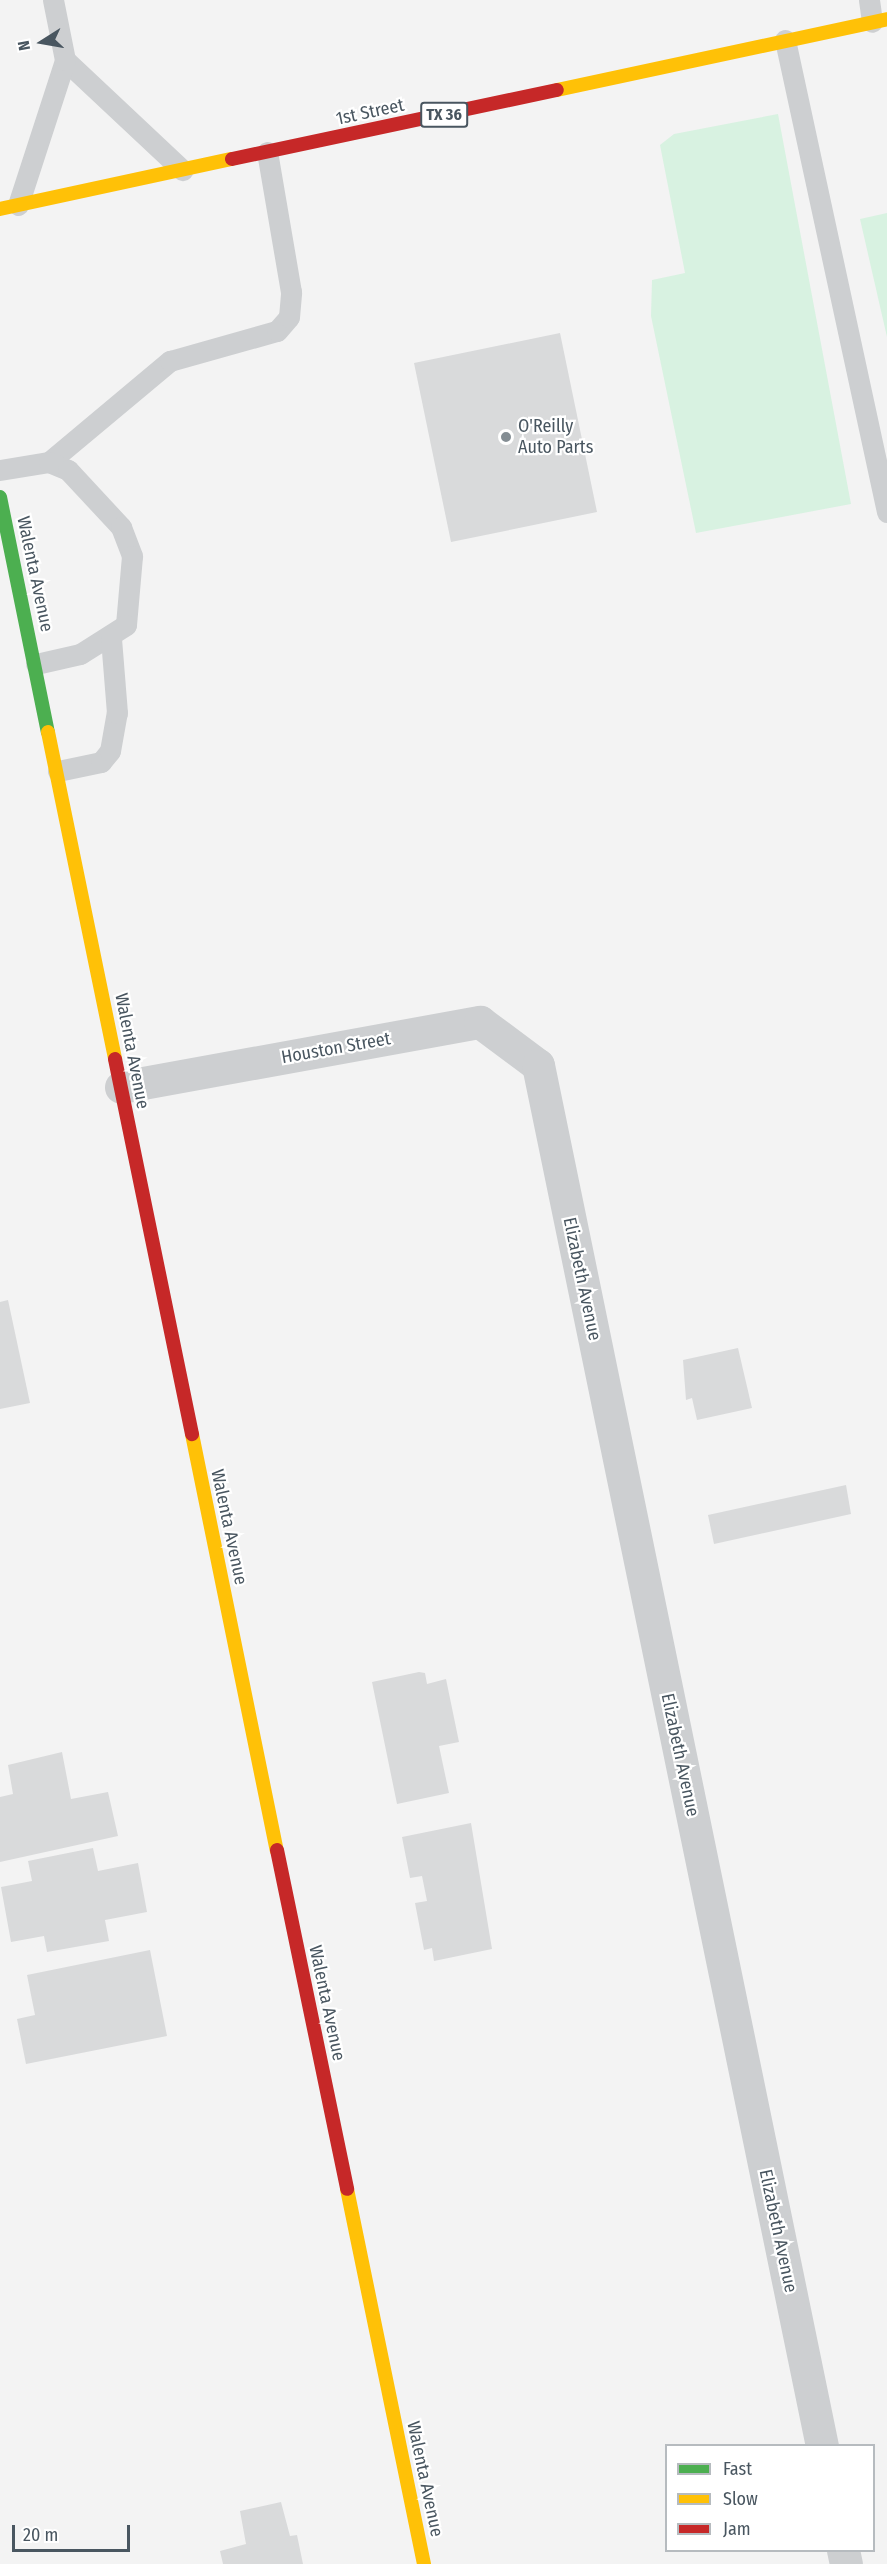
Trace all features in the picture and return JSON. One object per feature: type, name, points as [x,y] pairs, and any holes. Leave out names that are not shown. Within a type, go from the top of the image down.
[{"type":"street","name":"1st Street","points":[[9,207],[879,20]]},
{"type":"street","name":"Walenta Avenue","points":[[0,498],[58,771],[424,2564]]},
{"type":"street","name":"Houston Street","points":[[121,1087],[480,1022],[538,1065]]},
{"type":"street","name":"Elizabeth Avenue","points":[[538,1065],[822,2444]]},
{"type":"lane","points":[[9,207],[65,60],[53,0]]},
{"type":"lane","points":[[869,0],[879,20]]},
{"type":"lane","points":[[785,40],[887,512]]},
{"type":"lane","points":[[65,60],[182,170]]},
{"type":"lane","points":[[0,470],[49,462],[170,361],[277,331],[289,317],[291,292],[267,152]]},
{"type":"lane","points":[[36,664],[80,654],[111,638],[126,625],[132,556],[121,527],[96,497],[68,470],[49,462]]},
{"type":"lane","points":[[58,771],[100,762],[110,751],[117,713],[111,638]]},
{"type":"green space","points":[[778,114],[851,504],[696,533],[651,316],[652,280],[685,273],[660,145],[674,134]]},
{"type":"green space","points":[[887,213],[887,337],[860,219]]},
{"type":"building","name":"O'Reilly Auto Parts","points":[[560,333],[597,512],[451,542],[414,363]]},
{"type":"building","points":[[8,1300],[30,1403],[0,1409],[0,1302]]},
{"type":"building","points":[[738,1348],[752,1408],[697,1420],[692,1398],[686,1400],[683,1360]]},
{"type":"building","points":[[846,1485],[851,1514],[714,1544],[708,1515]]},
{"type":"building","points":[[419,1672],[425,1673],[427,1684],[446,1679],[459,1742],[439,1746],[449,1793],[397,1804],[372,1682]]},
{"type":"building","points":[[62,1752],[71,1799],[108,1792],[118,1836],[0,1862],[0,1797],[13,1794],[8,1765]]},
{"type":"building","points":[[471,1823],[492,1949],[434,1961],[432,1948],[424,1950],[415,1903],[427,1901],[422,1876],[410,1878],[402,1837]]},
{"type":"building","points":[[93,1848],[98,1871],[138,1863],[147,1912],[105,1920],[109,1941],[47,1952],[44,1936],[11,1942],[1,1887],[32,1881],[28,1861]]},
{"type":"building","points":[[150,1950],[167,2036],[26,2064],[17,2019],[35,2015],[27,1975]]},
{"type":"building","points":[[281,2502],[290,2536],[297,2535],[303,2564],[223,2564],[220,2551],[246,2544],[240,2511]]},
{"type":"traffic: fast","points":[[0,497],[48,732]]},
{"type":"traffic: slow","points":[[557,90],[887,19]]},
{"type":"traffic: slow","points":[[0,209],[232,159]]},
{"type":"traffic: slow","points":[[48,732],[115,1059]]},
{"type":"traffic: slow","points":[[192,1434],[277,1850]]},
{"type":"traffic: slow","points":[[347,2189],[424,2564]]},
{"type":"traffic: jam","points":[[232,159],[557,90]]},
{"type":"traffic: jam","points":[[115,1059],[192,1434]]},
{"type":"traffic: jam","points":[[277,1850],[347,2189]]},
{"type":"place","name":"O'Reilly Auto Parts","points":[[506,437]]}]
